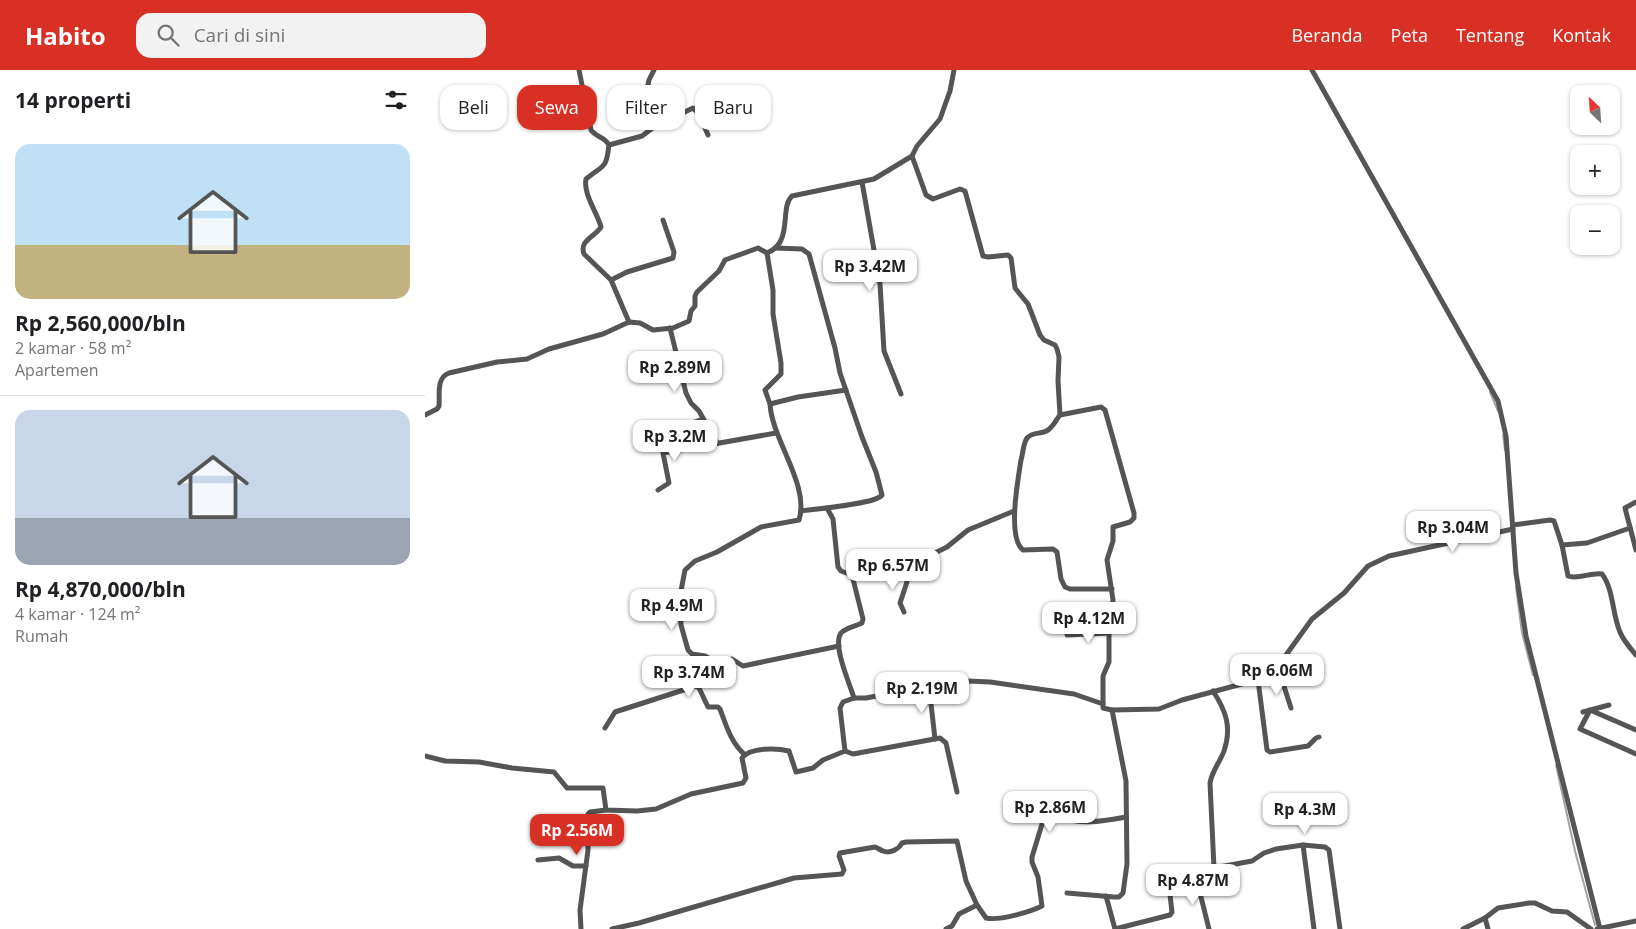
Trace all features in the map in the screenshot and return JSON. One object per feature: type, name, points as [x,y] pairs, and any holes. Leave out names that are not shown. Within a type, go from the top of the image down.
[{"type":"street","points":[[579,70],[591,130],[609,145]]},
{"type":"street","points":[[648,85],[654,70]]},
{"type":"street","points":[[767,253],[775,248],[784,232],[787,202],[792,196],[862,182],[882,175],[912,156],[917,146],[940,119],[955,70]]},
{"type":"street","points":[[1313,70],[1498,401],[1506,436],[1519,594],[1526,636],[1598,929],[1636,921]]},
{"type":"street","points":[[685,112],[693,108],[699,114],[708,136]]},
{"type":"street","points":[[609,145],[642,136],[650,130]]},
{"type":"street","points":[[609,145],[605,163],[598,172],[587,179],[585,184],[601,227],[584,243],[582,249],[584,254],[611,280],[629,322]]},
{"type":"street","points":[[912,156],[926,195],[929,198],[933,199],[960,189],[965,191],[983,256],[988,258],[1009,255],[1015,288],[1028,304],[1040,335],[1044,340],[1055,345],[1057,349],[1059,357],[1060,416],[1050,429],[1045,432],[1036,433],[1026,439],[1015,492],[1014,511],[1018,545],[1023,550],[1053,549],[1057,552],[1061,579],[1065,587],[1111,589]]},
{"type":"street","points":[[862,182],[880,284],[884,351],[901,394]]},
{"type":"street","points":[[611,280],[627,272],[673,258],[674,252],[663,220]]},
{"type":"street","points":[[425,415],[439,406],[440,380],[444,375],[505,361],[527,359],[549,349],[594,337],[629,322],[640,323],[653,330],[670,328],[689,321],[691,311],[695,306],[697,292],[719,271],[725,260],[758,248],[767,253]]},
{"type":"street","points":[[775,248],[802,249],[809,254],[840,372],[876,472],[882,495],[878,499],[801,511]]},
{"type":"street","points":[[767,253],[773,290],[773,314],[781,362],[781,374],[765,390],[776,433],[785,448],[797,485],[801,511],[799,520],[761,527],[695,562],[685,570],[680,596],[681,625],[689,652],[692,654],[705,656],[715,662],[732,659],[743,666],[839,646]]},
{"type":"street","points":[[670,328],[686,393],[717,443]]},
{"type":"street","points":[[770,404],[798,397],[846,390]]},
{"type":"street","points":[[1060,416],[1104,408],[1133,504],[1134,518],[1130,522],[1113,526],[1113,541],[1107,560],[1113,600],[1109,633],[1109,662],[1103,676],[1103,708],[1112,710],[1159,709],[1182,700],[1269,677],[1312,619],[1344,593],[1368,566],[1389,556],[1550,520],[1554,521],[1562,546],[1568,576],[1599,573],[1605,578],[1620,632],[1636,655]]},
{"type":"street","points":[[664,425],[681,427],[703,419]]},
{"type":"street","points":[[659,490],[669,483],[663,453],[776,433]]},
{"type":"street","points":[[1636,502],[1625,508],[1636,550]]},
{"type":"street","points":[[827,508],[833,519],[838,567],[841,571],[852,576],[883,569],[937,552],[947,547],[968,530],[1014,511]]},
{"type":"street","points":[[1562,546],[1587,543],[1630,528]]},
{"type":"street","points":[[902,562],[907,582],[900,603],[904,612]]},
{"type":"street","points":[[852,576],[863,619],[862,623],[843,632],[838,641],[839,654],[854,698]]},
{"type":"street","points":[[1067,635],[1109,633]]},
{"type":"street","points":[[1273,673],[1281,677],[1291,708]]},
{"type":"street","points":[[1258,680],[1267,750],[1270,752],[1308,746],[1319,737]]},
{"type":"street","points":[[845,751],[840,708],[843,702],[854,698],[866,698],[968,681],[991,682],[1074,694],[1103,704]]},
{"type":"street","points":[[605,728],[615,712],[696,686],[699,688],[708,707],[718,707],[720,709],[731,737],[745,755]]},
{"type":"street","points":[[929,686],[935,739]]},
{"type":"street","points":[[1213,692],[1224,709],[1228,725],[1224,751],[1210,783],[1214,868]]},
{"type":"street","points":[[1583,712],[1609,704]]},
{"type":"street","points":[[1067,894],[1119,896],[1123,893],[1127,864],[1125,781],[1112,710]]},
{"type":"street","points":[[1590,710],[1636,730]]},
{"type":"street","points":[[1590,710],[1580,729],[1636,754]]},
{"type":"street","points":[[581,929],[580,910],[588,850],[588,814],[590,812],[606,810],[637,811],[656,809],[691,794],[738,785],[746,780],[742,760],[745,755],[759,750],[787,750],[790,752],[797,772],[813,768],[823,760],[845,751],[853,754],[940,738],[946,743],[957,792]]},
{"type":"street","points":[[425,756],[435,759],[479,762],[512,768],[554,772],[567,788],[603,788],[606,810]]},
{"type":"street","points":[[612,929],[639,923],[794,878],[841,874],[845,870],[839,856],[841,853],[875,847],[883,851],[897,850],[902,843],[906,842],[957,840],[965,881],[986,918],[993,919],[1026,912],[1042,906],[1038,877],[1032,856],[1046,811],[1050,809],[1057,816],[1088,822],[1126,817]]},
{"type":"street","points":[[1303,845],[1314,929]]},
{"type":"street","points":[[1106,896],[1115,929],[1168,916],[1172,912],[1169,886],[1171,884],[1194,880],[1214,868],[1252,861],[1263,853],[1275,849],[1303,845],[1325,847],[1329,850],[1340,929]]},
{"type":"street","points":[[538,860],[559,858],[573,866],[586,866]]},
{"type":"street","points":[[1194,880],[1201,897],[1209,929]]},
{"type":"street","points":[[1463,929],[1485,918],[1498,908],[1535,903],[1552,911],[1567,912],[1591,929]]},
{"type":"street","points":[[946,929],[953,926],[959,914],[977,905]]},
{"type":"street","points":[[1485,918],[1488,929]]},
{"type":"waterway","points":[[1490,392],[1498,411]]},
{"type":"waterway","points":[[1503,435],[1505,450]]},
{"type":"waterway","points":[[1516,587],[1522,633],[1533,675]]},
{"type":"waterway","points":[[1556,765],[1575,851],[1595,925]]}]
